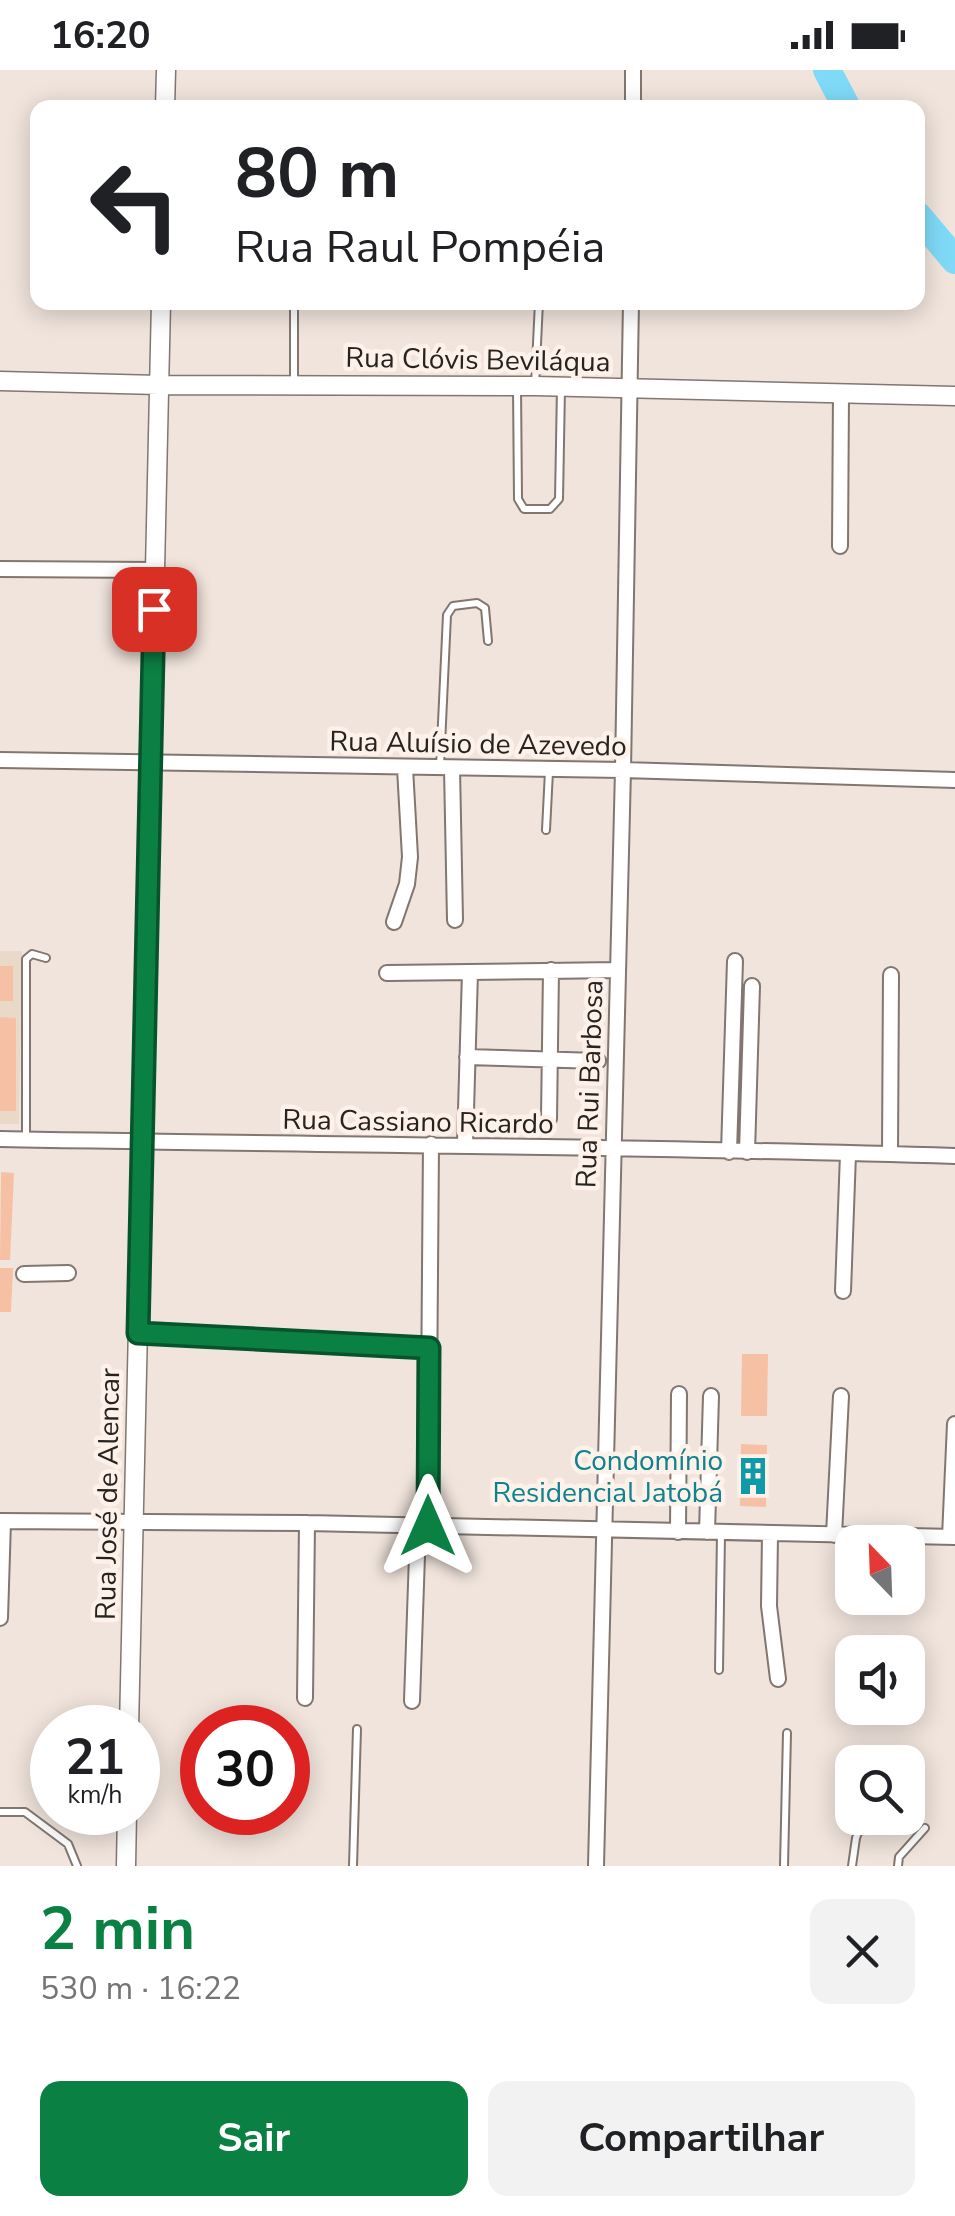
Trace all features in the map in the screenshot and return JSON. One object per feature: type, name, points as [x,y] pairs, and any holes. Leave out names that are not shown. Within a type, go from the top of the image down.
[{"type":"street","points":[[165,100],[166,70]]},
{"type":"street","points":[[633,70],[633,100]]},
{"type":"street","name":"Rua José de Alencar","points":[[130,1705],[161,310]]},
{"type":"street","name":"Rua Rui Barbosa","points":[[596,1866],[624,770],[631,310]]},
{"type":"street","name":"Rua Clóvis Beviláqua","points":[[0,380],[159,385],[561,386],[955,396]]},
{"type":"street","points":[[840,546],[841,393]]},
{"type":"street","points":[[0,568],[155,570]]},
{"type":"street","name":"Rua Aluísio de Azevedo","points":[[0,760],[624,770],[955,780]]},
{"type":"street","points":[[394,922],[407,884],[410,857],[406,768]]},
{"type":"street","points":[[446,768],[456,920]]},
{"type":"street","points":[[730,1152],[735,960]]},
{"type":"street","points":[[549,1120],[550,970]]},
{"type":"street","points":[[387,973],[617,970]]},
{"type":"street","points":[[465,1145],[470,972]]},
{"type":"street","points":[[890,1154],[892,975]]},
{"type":"street","points":[[747,1152],[752,986]]},
{"type":"street","points":[[467,1058],[598,1061]]},
{"type":"street","name":"Rua Cassiano Ricardo","points":[[0,1140],[431,1144],[955,1156]]},
{"type":"street","points":[[412,1701],[423,1526],[431,1144]]},
{"type":"street","points":[[842,1291],[848,1154]]},
{"type":"street","points":[[24,1274],[68,1274]]},
{"type":"street","points":[[138,1333],[429,1348]]},
{"type":"street","points":[[678,1532],[679,1394]]},
{"type":"street","points":[[711,1396],[714,1533]]},
{"type":"street","points":[[834,1535],[841,1396]]},
{"type":"street","points":[[0,1618],[1,1521],[307,1523],[953,1537],[955,1424]]},
{"type":"street","points":[[306,1698],[307,1523]]},
{"type":"street","points":[[770,1534],[769,1606],[778,1679]]},
{"type":"street","points":[[126,1866],[127,1835]]},
{"type":"lane","points":[[294,310],[294,384]]},
{"type":"lane","points":[[538,310],[526,386],[518,499],[524,509],[550,509],[559,499],[561,386]]},
{"type":"lane","points":[[446,768],[447,615],[453,606],[478,603],[486,608],[488,641]]},
{"type":"lane","points":[[546,830],[548,770]]},
{"type":"lane","points":[[26,1140],[26,959],[32,954],[46,958]]},
{"type":"lane","points":[[714,1533],[718,1670]]},
{"type":"lane","points":[[353,1866],[357,1729]]},
{"type":"lane","points":[[784,1866],[788,1733]]},
{"type":"lane","points":[[0,1812],[25,1812],[68,1844],[77,1866]]},
{"type":"lane","points":[[852,1866],[857,1835]]},
{"type":"lane","points":[[898,1866],[898,1857],[918,1835]]},
{"type":"shaded area","points":[[0,951],[22,951],[19,1124],[0,1124]]},
{"type":"building","points":[[0,966],[13,966],[13,1001],[0,1001]]},
{"type":"building","points":[[0,1017],[16,1018],[16,1111],[0,1111]]},
{"type":"building","points":[[1,1172],[14,1173],[10,1260],[0,1260]]},
{"type":"building","points":[[0,1268],[13,1268],[11,1312],[0,1312]]},
{"type":"building","name":"Condomínio Residencial Jatobá","points":[[742,1354],[768,1354],[767,1416],[741,1416]]},
{"type":"building","name":"Condomínio Residencial Jatobá","points":[[741,1444],[767,1445],[766,1507],[740,1506]]},
{"type":"waterway","points":[[827,70],[843,100]]},
{"type":"waterway","points":[[925,224],[955,260]]},
{"type":"place","name":"Condomínio Residencial Jatobá","points":[[753,1476]]},
{"type":"route","points":[[154,609],[138,1333],[429,1348],[428,1526]]}]
